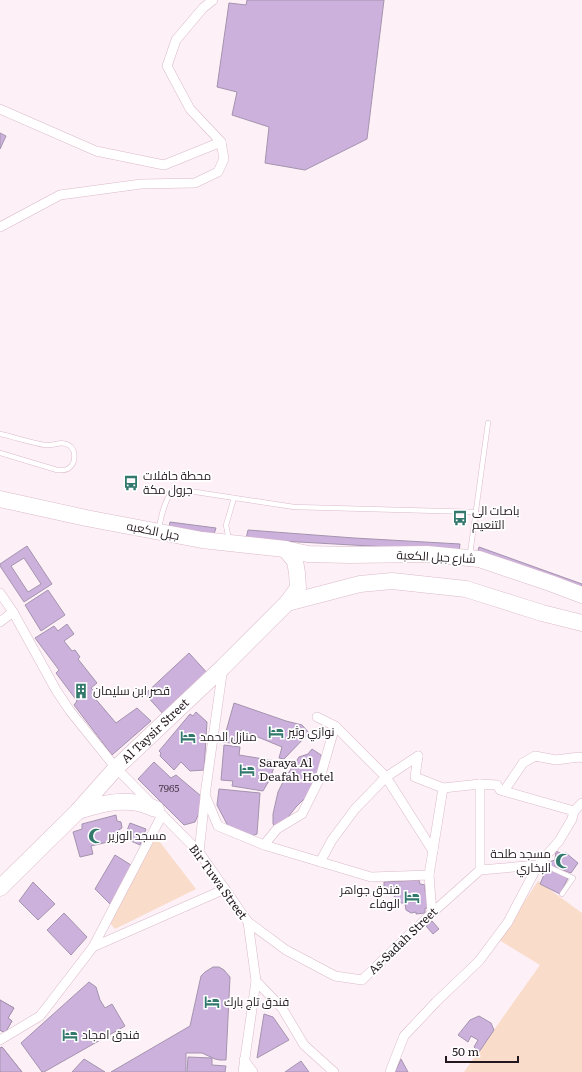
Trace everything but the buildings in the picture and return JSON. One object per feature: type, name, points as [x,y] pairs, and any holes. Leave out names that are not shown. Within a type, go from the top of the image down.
[{"type":"highway","name":"جبل الكعبه","points":[[0,499],[202,540],[285,549],[308,554]]},
{"type":"highway","points":[[285,549],[295,561],[298,588],[287,603]]},
{"type":"highway","name":"شارع جبل الكعبة","points":[[308,554],[427,554],[479,559],[582,595]]},
{"type":"highway","name":"Al Taysir Street","points":[[0,888],[77,812],[116,768],[223,667],[287,603],[360,584],[392,581],[466,589],[582,624]]},
{"type":"highway","points":[[77,812],[98,805],[119,801],[138,803],[159,812]]},
{"type":"street","points":[[0,227],[60,195],[141,184],[195,183],[218,172],[224,159],[221,142],[190,109],[167,66],[176,40],[203,8],[213,0]]},
{"type":"street","points":[[0,109],[96,151],[164,165],[221,142]]},
{"type":"street","name":"Bir Tuwa Street","points":[[0,593],[13,612],[56,690],[70,711],[116,768],[199,852],[248,922],[256,981],[243,1072]]},
{"type":"street","points":[[0,622],[13,612]]},
{"type":"street","points":[[199,852],[205,795],[223,667]]},
{"type":"street","points":[[317,717],[335,726],[386,777],[433,851]]},
{"type":"street","points":[[264,845],[277,829],[302,814],[320,778],[335,726]]},
{"type":"street","points":[[320,862],[332,840],[355,809],[386,777],[418,756],[415,777],[443,788],[480,784],[497,785],[500,790],[574,811]]},
{"type":"street","points":[[504,791],[523,763],[535,756],[556,760],[579,757],[582,758]]},
{"type":"street","points":[[480,784],[480,870],[539,864]]},
{"type":"street","points":[[432,913],[429,875],[443,788]]},
{"type":"street","points":[[205,795],[218,826],[264,845],[371,877],[429,875]]},
{"type":"street","points":[[390,1072],[404,1036],[436,1002],[479,961],[508,922],[539,864],[559,841],[572,819],[574,811],[582,803]]},
{"type":"street","points":[[0,1040],[40,1016],[93,947],[159,812]]},
{"type":"street","name":"As-Sadah Street","points":[[248,922],[286,950],[335,976],[362,980],[432,913],[480,870]]},
{"type":"street","points":[[93,947],[225,889]]},
{"type":"street","points":[[256,981],[282,1008],[304,1045],[334,1072]]},
{"type":"street","points":[[244,1060],[253,1072]]},
{"type":"lane","points":[[470,558],[488,423]]},
{"type":"lane","points":[[0,434],[47,445],[60,443],[69,446],[74,451],[75,458],[73,464],[69,468],[57,470],[0,453]]},
{"type":"lane","points":[[158,532],[168,497],[171,492],[176,489],[294,507],[476,512]]},
{"type":"lane","points":[[230,544],[226,532],[226,525],[234,498]]},
{"type":"lane","points":[[539,864],[572,878],[562,894]]},
{"type":"shaded area","points":[[156,837],[196,889],[115,929],[110,923]]},
{"type":"shaded area","points":[[538,881],[582,913],[582,1072],[464,1072],[540,965],[499,940]]},
{"type":"place","name":"محطة حافلات جرول مكة","points":[[131,483]]},
{"type":"place","name":"باصات الى التنعيم","points":[[460,518]]},
{"type":"place","name":"قصر ابن سليمان","points":[[81,691]]},
{"type":"place","name":"نوازي وثير","points":[[276,732]]},
{"type":"place","name":"منازل الحمد","points":[[188,737]]},
{"type":"place","name":"Saraya Al Deafah Hotel","points":[[247,770]]},
{"type":"place","name":"مسجد الوزير","points":[[96,836]]},
{"type":"place","name":"مسجد طلحة البخاري","points":[[563,861]]},
{"type":"place","name":"فندق جواهر الوفاء","points":[[412,897]]},
{"type":"place","name":"فندق تاج بارك","points":[[212,1002]]},
{"type":"place","name":"فندق امجاد","points":[[70,1035]]}]
